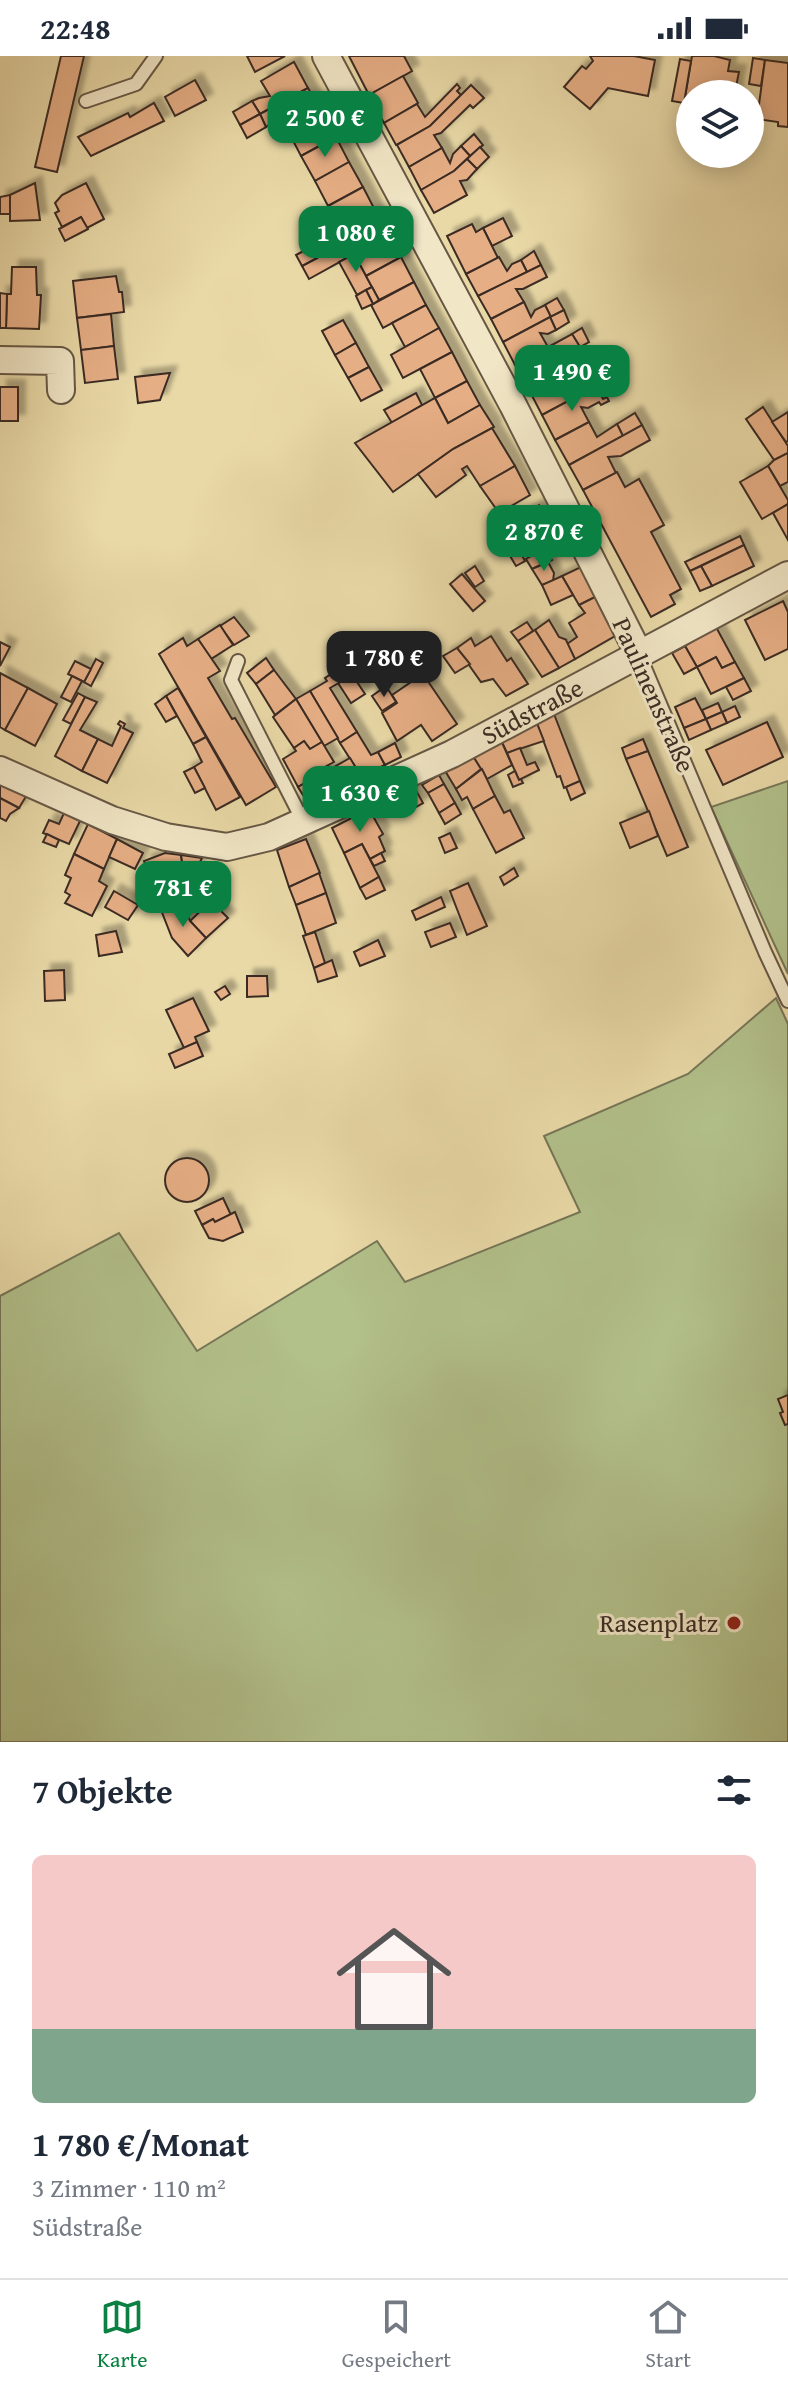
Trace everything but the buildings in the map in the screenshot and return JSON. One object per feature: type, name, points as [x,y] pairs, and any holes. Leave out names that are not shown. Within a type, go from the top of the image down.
[{"type":"street","name":"Paulinenstraße","points":[[326,56],[513,405],[639,654]]},
{"type":"street","points":[[0,360],[60,361],[61,390]]},
{"type":"street","name":"Südstraße","points":[[0,770],[112,820],[166,837],[227,847],[269,837],[452,754],[788,575]]},
{"type":"lane","points":[[86,101],[136,84],[156,56]]},
{"type":"lane","name":"Paulinenstraße","points":[[639,654],[752,924],[788,1001]]},
{"type":"lane","points":[[238,661],[231,680],[304,823]]},
{"type":"green space","points":[[788,781],[788,974],[711,807]]},
{"type":"green space","points":[[776,998],[788,1024],[788,1742],[0,1742],[0,1296],[119,1233],[197,1351],[377,1241],[405,1282],[580,1212],[544,1136],[688,1074]]},
{"type":"place","name":"Rasenplatz","points":[[734,1623]]}]
